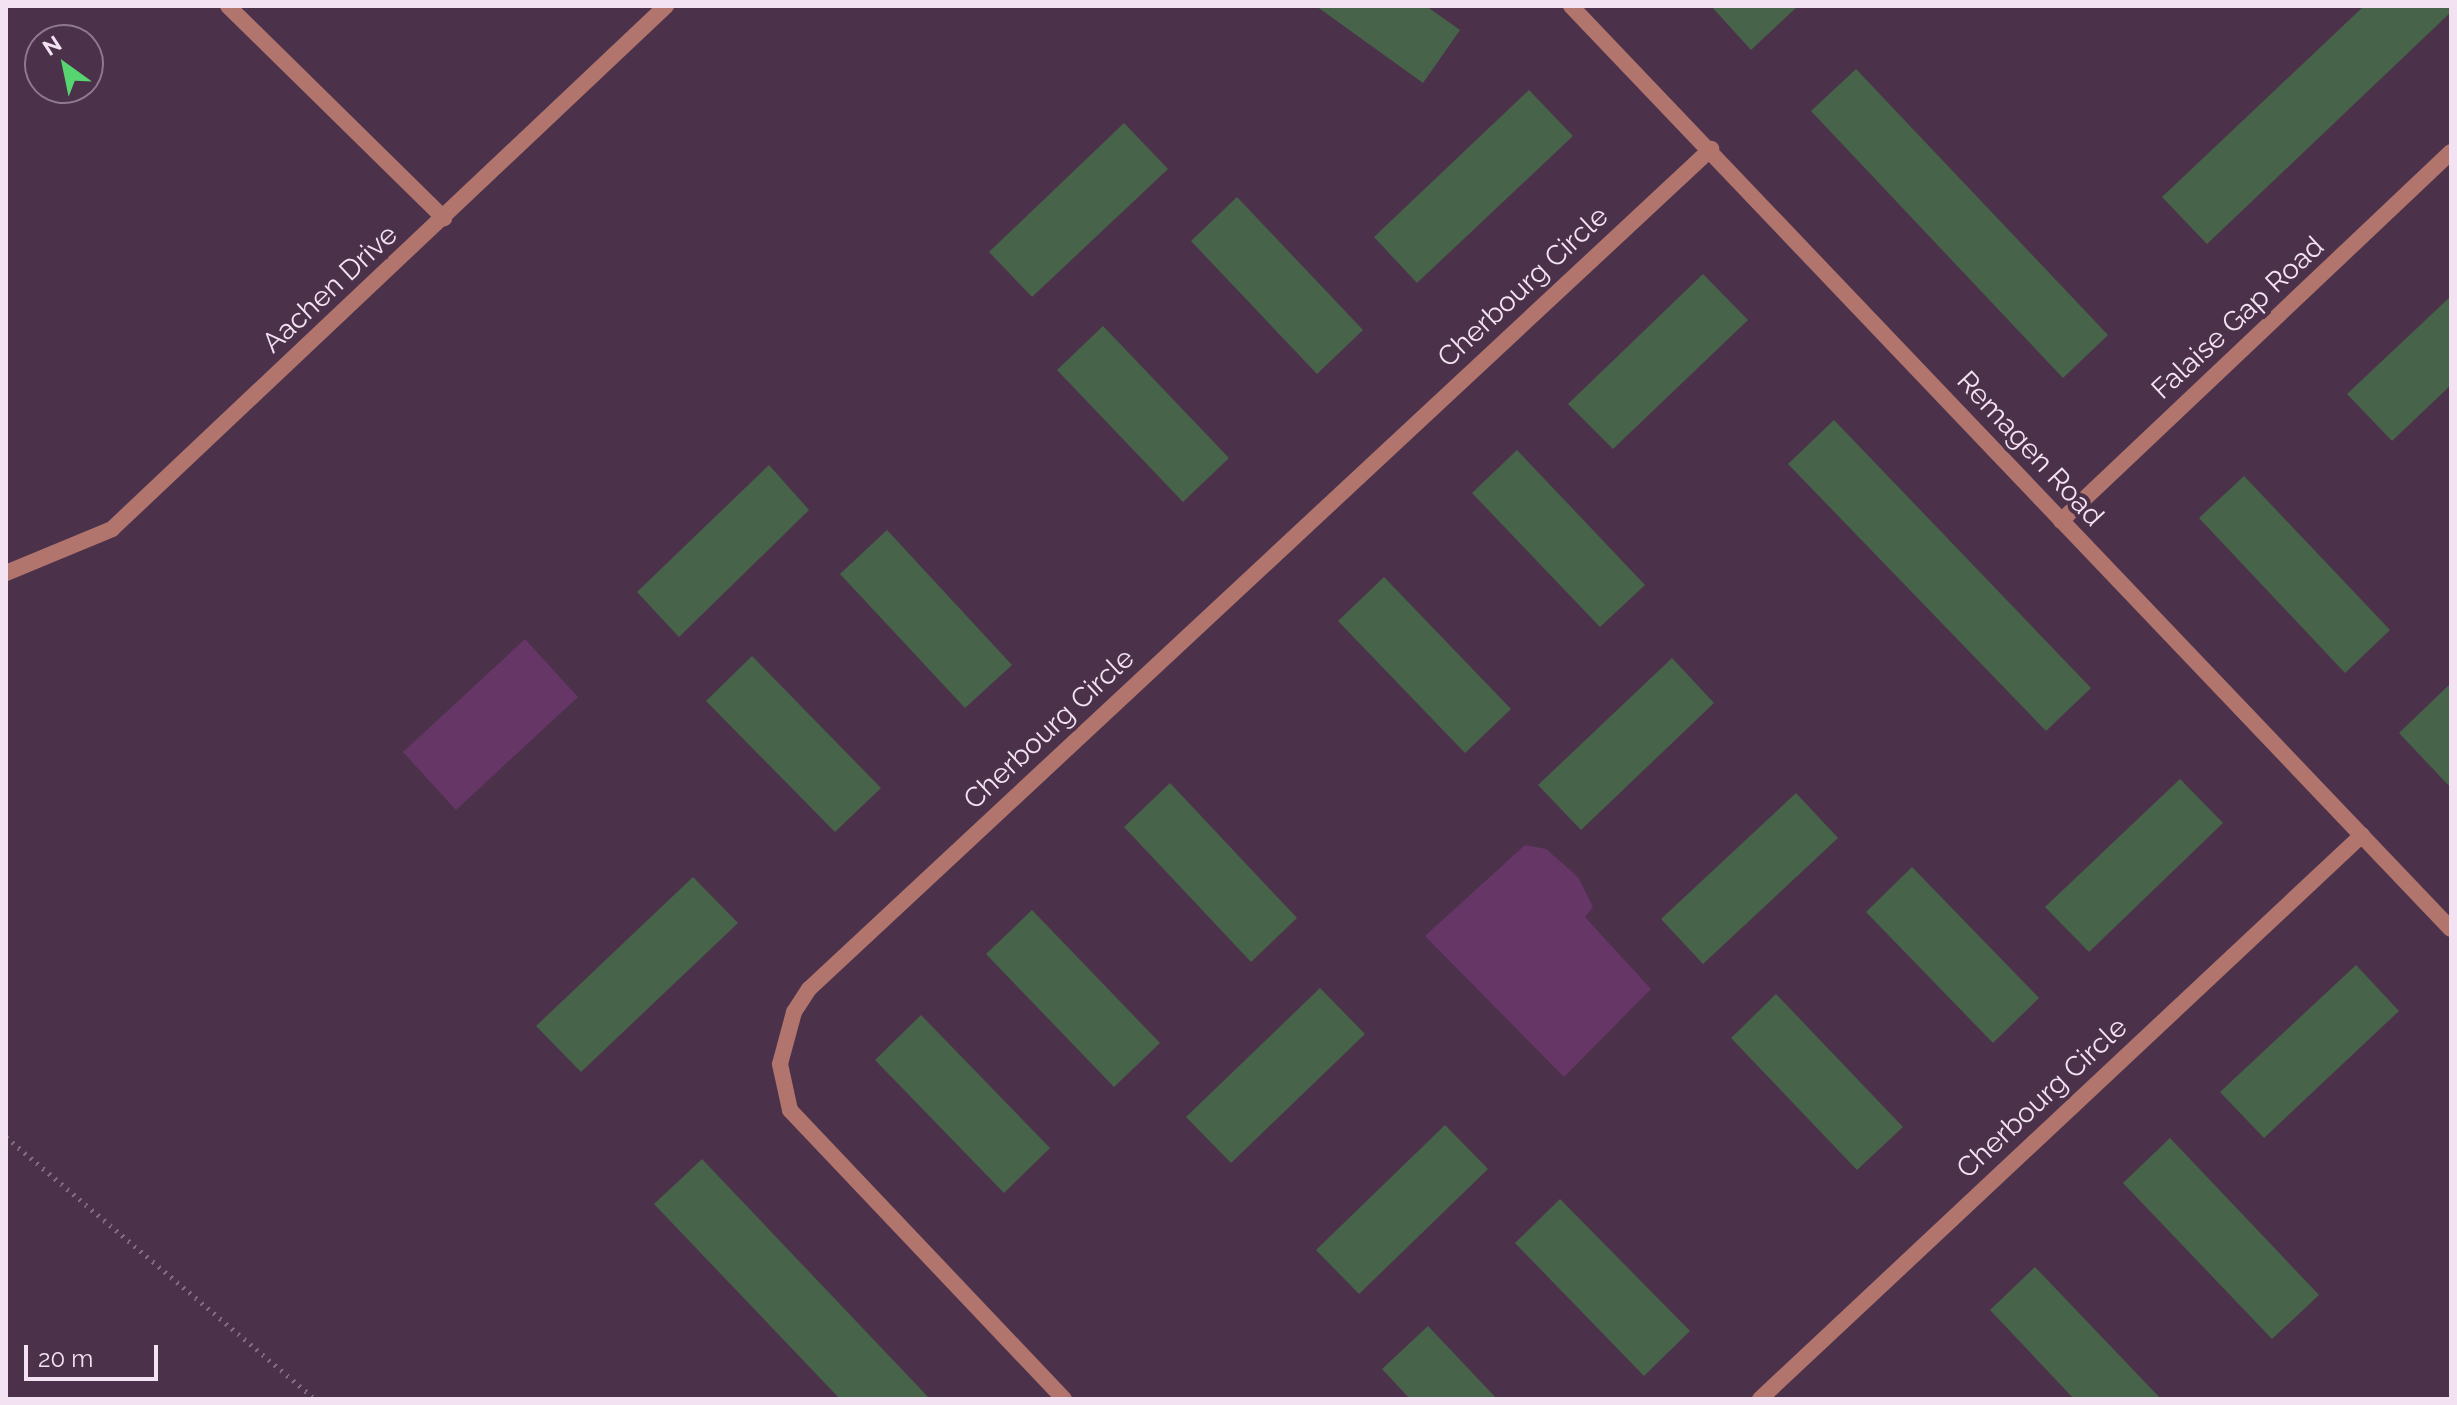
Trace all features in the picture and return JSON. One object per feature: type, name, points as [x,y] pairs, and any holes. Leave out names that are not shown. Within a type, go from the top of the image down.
[{"type":"street","points":[[228,6],[444,218]]},
{"type":"street","name":"Aachen Drive","points":[[6,573],[112,529],[666,6]]},
{"type":"street","name":"Remagen Road","points":[[1571,6],[1711,149],[2451,929]]},
{"type":"street","name":"Cherbourg Circle","points":[[1064,1399],[790,1110],[780,1064],[794,1012],[809,989],[1711,149]]},
{"type":"street","name":"Falaise Gap Road","points":[[2061,521],[2451,152]]},
{"type":"street","name":"Cherbourg Circle","points":[[1760,1399],[2362,835]]},
{"type":"path","points":[[6,1137],[315,1399]]},
{"type":"shaded area","points":[[525,639],[578,697],[456,810],[403,752]]},
{"type":"shaded area","points":[[1525,845],[1546,849],[1578,877],[1593,907],[1585,917],[1651,989],[1564,1077],[1425,936]]},
{"type":"building","points":[[1316,6],[1426,6],[1460,30],[1423,83]]},
{"type":"building","points":[[1711,6],[1798,6],[1751,50]]},
{"type":"building","points":[[2364,6],[2451,6],[2451,12],[2207,244],[2162,197]]},
{"type":"building","points":[[1856,69],[2108,335],[2063,378],[1811,111]]},
{"type":"building","points":[[1529,90],[1573,136],[1417,283],[1374,237]]},
{"type":"building","points":[[1124,123],[1168,169],[1032,297],[989,252]]},
{"type":"building","points":[[1237,197],[1363,330],[1317,374],[1191,241]]},
{"type":"building","points":[[1703,274],[1748,320],[1613,449],[1568,404]]},
{"type":"building","points":[[2451,296],[2451,385],[2392,441],[2347,394]]},
{"type":"building","points":[[1103,326],[1229,458],[1183,502],[1057,370]]},
{"type":"building","points":[[1834,420],[2091,688],[2046,731],[1788,464]]},
{"type":"building","points":[[1517,450],[1645,585],[1600,627],[1472,493]]},
{"type":"building","points":[[769,465],[809,510],[679,637],[637,592]]},
{"type":"building","points":[[2244,476],[2390,630],[2345,673],[2199,518]]},
{"type":"building","points":[[887,530],[1012,665],[965,708],[840,574]]},
{"type":"building","points":[[1384,577],[1511,709],[1465,753],[1338,621]]},
{"type":"building","points":[[752,656],[881,788],[835,832],[706,701]]},
{"type":"building","points":[[1672,658],[1714,703],[1581,830],[1538,785]]},
{"type":"building","points":[[2451,683],[2451,788],[2399,733]]},
{"type":"building","points":[[2180,779],[2223,823],[2089,952],[2045,907]]},
{"type":"building","points":[[1170,783],[1297,918],[1251,962],[1124,827]]},
{"type":"building","points":[[1796,793],[1838,838],[1703,964],[1661,919]]},
{"type":"building","points":[[1912,867],[2039,998],[1993,1043],[1866,912]]},
{"type":"building","points":[[693,877],[738,923],[581,1072],[536,1026]]},
{"type":"building","points":[[1032,910],[1160,1043],[1114,1087],[986,954]]},
{"type":"building","points":[[2356,965],[2399,1011],[2264,1138],[2220,1092]]},
{"type":"building","points":[[1320,988],[1365,1034],[1231,1163],[1186,1117]]},
{"type":"building","points":[[1776,994],[1903,1127],[1857,1170],[1731,1038]]},
{"type":"building","points":[[921,1015],[1050,1148],[1004,1193],[875,1060]]},
{"type":"building","points":[[1445,1125],[1488,1169],[1359,1294],[1316,1250]]},
{"type":"building","points":[[2170,1138],[2319,1295],[2272,1339],[2123,1183]]},
{"type":"building","points":[[702,1159],[930,1399],[840,1399],[654,1204]]},
{"type":"building","points":[[1560,1199],[1690,1331],[1644,1376],[1515,1243]]},
{"type":"building","points":[[2035,1267],[2161,1399],[2074,1399],[1990,1310]]},
{"type":"building","points":[[1428,1326],[1497,1399],[1410,1399],[1382,1369]]}]
